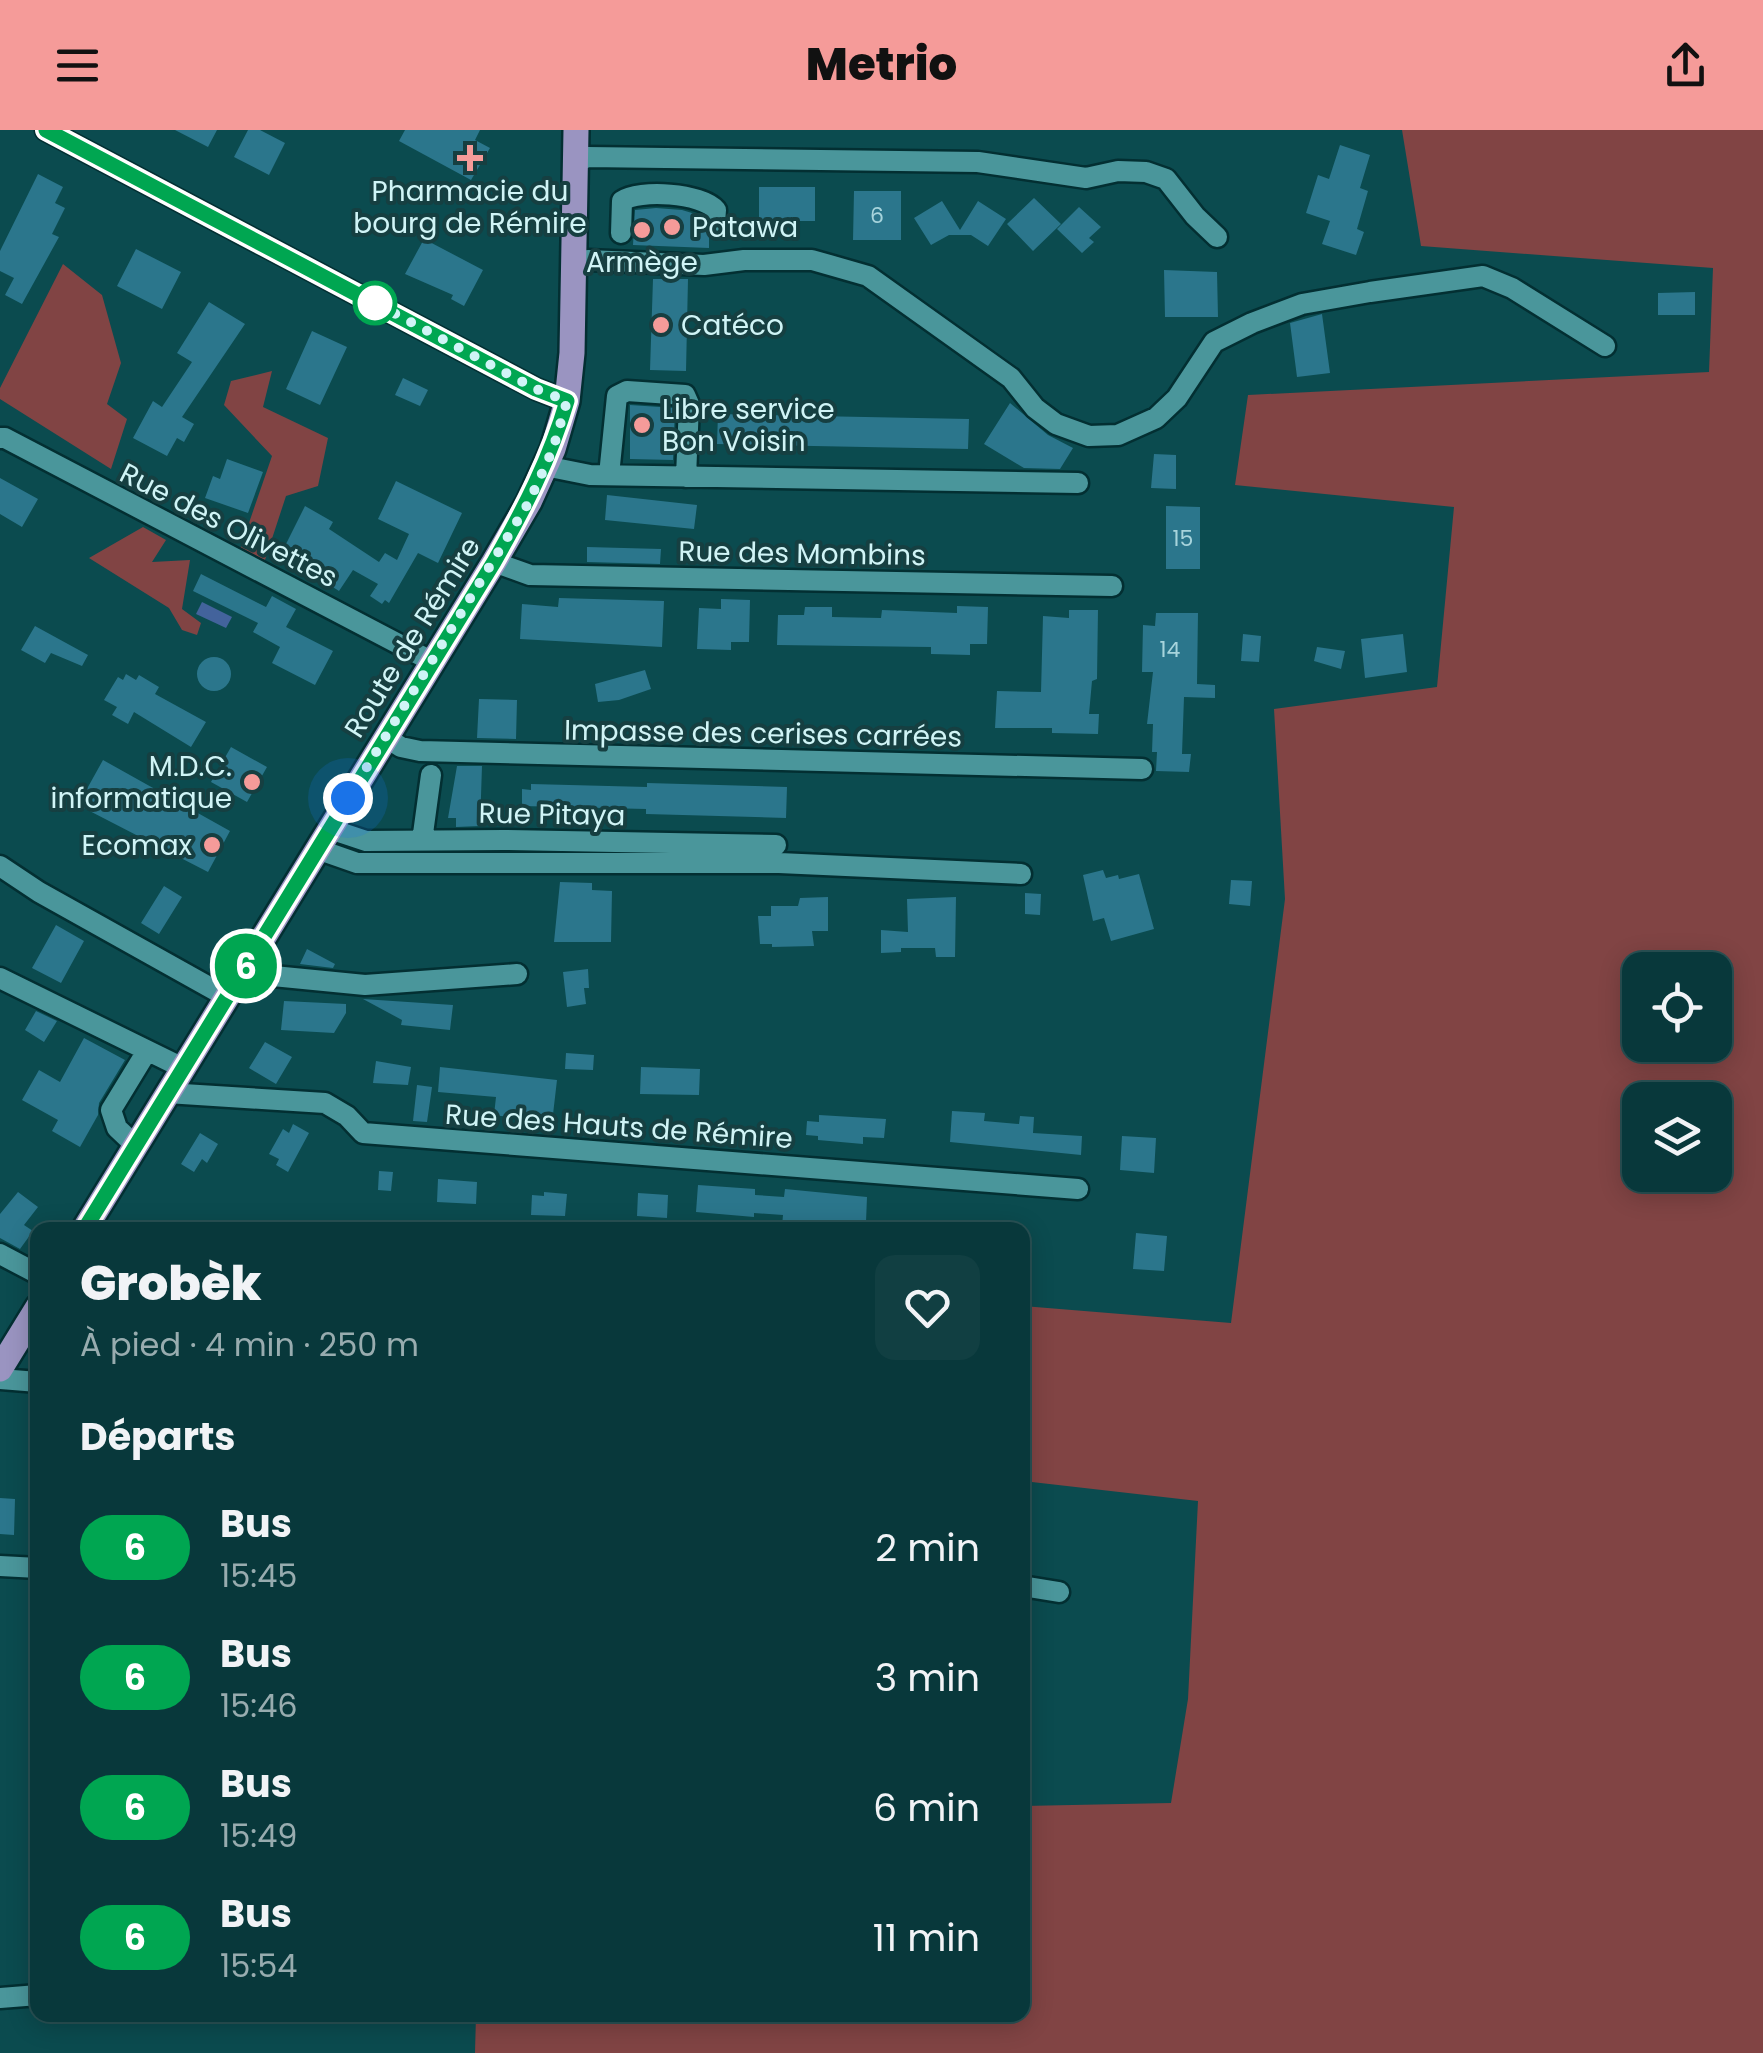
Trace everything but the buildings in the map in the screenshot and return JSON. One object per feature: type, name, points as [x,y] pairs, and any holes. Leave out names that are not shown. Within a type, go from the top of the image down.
[{"type":"main road","name":"Route de Rémire","points":[[89,1222],[529,502],[567,401],[576,130]]},
{"type":"main road","points":[[0,1370],[30,1319]]},
{"type":"street","points":[[46,130],[536,389],[567,401]]},
{"type":"street","points":[[576,163],[587,157],[978,162],[1086,178],[1118,171],[1146,172],[1166,179],[1217,237]]},
{"type":"street","points":[[664,195],[666,158]]},
{"type":"street","points":[[621,232],[622,201],[637,193],[704,200],[716,210],[714,222]]},
{"type":"street","points":[[574,266],[588,260],[704,265],[744,260],[812,260],[868,276],[1011,378],[1036,408],[1056,424],[1089,436],[1118,435],[1156,418],[1177,398],[1214,342],[1252,322],[1302,304],[1370,292],[1484,276],[1512,288],[1606,346]]},
{"type":"street","points":[[609,475],[617,396],[627,390],[684,395],[689,404],[686,477]]},
{"type":"street","name":"Rue des Olivettes","points":[[0,438],[433,662]]},
{"type":"street","points":[[545,466],[609,475],[1078,483]]},
{"type":"street","name":"Rue des Mombins","points":[[494,562],[530,575],[1112,586]]},
{"type":"street","name":"Impasse des cerises carrées","points":[[385,737],[420,751],[1142,769]]},
{"type":"street","points":[[422,841],[431,776]]},
{"type":"street","points":[[323,839],[357,863],[779,862],[1022,874]]},
{"type":"street","name":"Rue Pitaya","points":[[323,839],[776,846]]},
{"type":"street","points":[[0,866],[227,998]]},
{"type":"street","points":[[242,972],[365,984],[517,974]]},
{"type":"street","points":[[0,978],[183,1068]]},
{"type":"street","points":[[136,1146],[117,1128],[111,1110],[148,1051]]},
{"type":"street","name":"Rue des Hauts de Rémire","points":[[168,1093],[326,1103],[347,1116],[363,1133],[1078,1189]]},
{"type":"street","points":[[0,1254],[30,1270]]},
{"type":"street","points":[[0,1380],[30,1382]]},
{"type":"street","points":[[0,1566],[30,1568]]},
{"type":"street","points":[[1030,1587],[1059,1592]]},
{"type":"street","points":[[0,1998],[30,1996]]},
{"type":"shaded area","points":[[1402,130],[1763,130],[1763,2053],[475,2053],[476,2022],[1030,2022],[1030,1806],[1171,1803],[1188,1699],[1198,1501],[1030,1482],[1030,1307],[1231,1323],[1285,899],[1274,709],[1437,687],[1454,507],[1235,485],[1248,395],[1709,372],[1713,268],[1421,246]]},
{"type":"shaded area","points":[[63,264],[102,295],[121,363],[107,404],[127,419],[111,469],[0,399],[0,388]]},
{"type":"shaded area","points":[[272,371],[263,407],[328,438],[318,486],[286,496],[265,560],[240,549],[272,456],[224,405],[231,381]]},
{"type":"shaded area","points":[[143,527],[166,540],[152,562],[190,560],[182,609],[201,623],[197,635],[182,630],[169,608],[89,558]]},
{"type":"water","points":[[202,602],[232,617],[226,628],[196,614]]},
{"type":"bus line","name":"6","points":[[46,130],[536,389],[567,401],[553,449],[529,502],[89,1222]]},
{"type":"place","name":"Pharmacie du bourg de Rémire","points":[[470,158]]},
{"type":"place","name":"Patawa","points":[[672,227]]},
{"type":"place","name":"Armège","points":[[642,230]]},
{"type":"place","name":"Catéco","points":[[661,325]]},
{"type":"place","name":"Libre service Bon Voisin","points":[[642,425]]},
{"type":"place","name":"M.D.C. informatique","points":[[252,782]]},
{"type":"place","name":"Ecomax","points":[[212,845]]},
{"type":"route","points":[[348,798],[529,502],[553,449],[567,401],[536,389],[375,303]]}]
